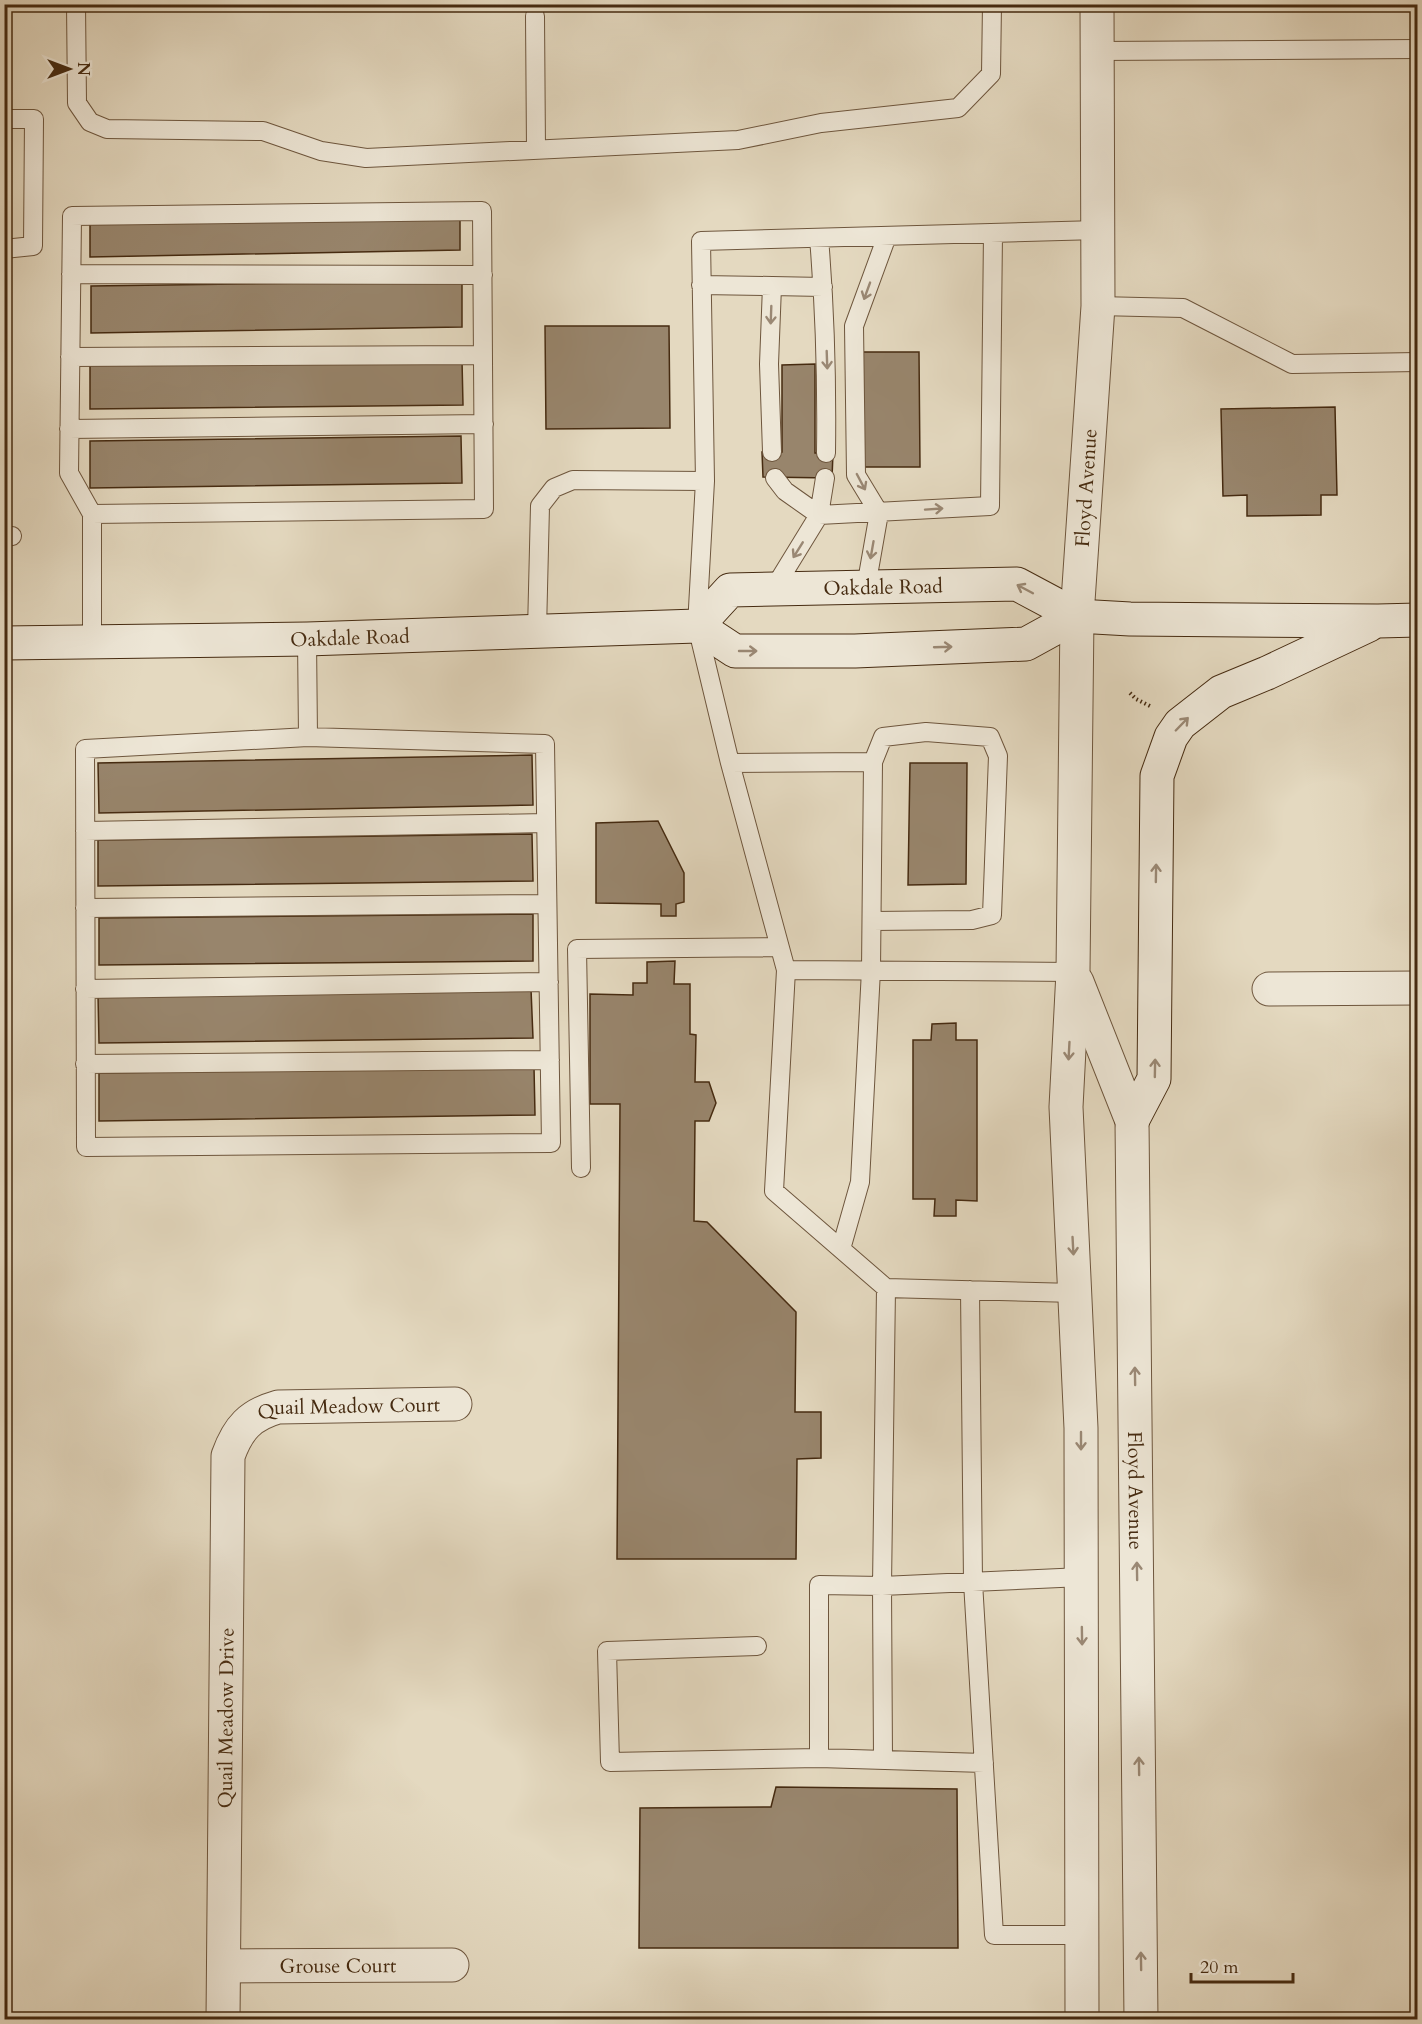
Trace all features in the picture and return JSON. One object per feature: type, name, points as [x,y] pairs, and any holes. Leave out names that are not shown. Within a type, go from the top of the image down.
[{"type":"street","name":"Floyd Avenue","points":[[1082,2019],[1081,1428],[1066,1107],[1073,972],[1077,616],[1098,306],[1097,4]]},
{"type":"street","name":"Oakdale Road","points":[[4,643],[307,639],[697,626],[730,590],[1017,584],[1077,616],[1130,619],[1418,620]]},
{"type":"street","points":[[697,626],[735,651],[855,651],[1026,644],[1077,616]]},
{"type":"street","points":[[1132,1121],[1154,1079],[1157,776],[1171,737],[1180,724],[1221,692],[1378,621]]},
{"type":"street","name":"Floyd Avenue","points":[[1073,972],[1132,1121],[1141,2019]]},
{"type":"street","points":[[1269,989],[1418,988]]},
{"type":"street","name":"Quail Meadow Court","points":[[246,1423],[263,1412],[278,1407],[455,1404]]},
{"type":"street","name":"Quail Meadow Drive","points":[[223,2019],[228,1456],[233,1441],[246,1423]]},
{"type":"street","name":"Grouse Court","points":[[224,1966],[452,1965]]},
{"type":"lane","points":[[76,4],[77,103],[90,122],[107,129],[263,131],[321,151],[366,158],[738,141],[821,123],[958,108],[991,75],[992,4]]},
{"type":"lane","points":[[535,16],[536,150]]},
{"type":"lane","points":[[1097,51],[1418,49]]},
{"type":"lane","points":[[4,119],[34,119],[33,246],[4,249]]},
{"type":"lane","points":[[92,514],[484,509],[482,211],[72,216],[69,473],[92,514],[93,642]]},
{"type":"lane","points":[[1075,1293],[886,1288],[774,1191],[786,970],[730,763],[697,626],[705,481],[701,241],[1098,230]]},
{"type":"lane","points":[[775,478],[785,491],[819,515],[990,506],[993,233]]},
{"type":"lane","points":[[866,587],[879,513],[856,475],[854,326],[887,236]]},
{"type":"lane","points":[[819,238],[827,368],[826,453]]},
{"type":"lane","points":[[71,274],[483,275]]},
{"type":"lane","points":[[701,285],[823,287]]},
{"type":"lane","points":[[772,285],[769,364],[772,452]]},
{"type":"lane","points":[[1098,306],[1183,308],[1292,364],[1418,362]]},
{"type":"lane","points":[[70,357],[483,355]]},
{"type":"lane","points":[[69,429],[484,424]]},
{"type":"lane","points":[[773,590],[819,515],[825,478]]},
{"type":"lane","points":[[537,631],[540,506],[554,488],[573,480],[705,481]]},
{"type":"lane","points":[[307,639],[308,737]]},
{"type":"lane","points":[[841,1250],[860,1182],[872,970],[872,921],[873,762],[883,737],[926,732],[990,737],[998,756],[992,915],[972,920],[872,921]]},
{"type":"lane","points":[[308,737],[545,744],[546,823],[551,1143],[86,1147],[85,749],[308,737]]},
{"type":"lane","points":[[730,763],[873,762]]},
{"type":"lane","points":[[85,831],[546,823]]},
{"type":"lane","points":[[85,908],[547,904]]},
{"type":"lane","points":[[581,1168],[577,949],[779,947]]},
{"type":"lane","points":[[786,970],[1073,972]]},
{"type":"lane","points":[[85,989],[549,982]]},
{"type":"lane","points":[[85,1064],[550,1060]]},
{"type":"lane","points":[[883,1760],[882,1586],[886,1288]]},
{"type":"lane","points":[[970,1290],[973,1582],[994,1935],[1082,1935]]},
{"type":"lane","points":[[819,1758],[819,1585],[882,1586],[1082,1577]]},
{"type":"lane","points":[[757,1646],[607,1651],[610,1762],[819,1758],[984,1763]]},
{"type":"path","points":[[1130,693],[1136,699],[1159,709]]},
{"type":"building","points":[[460,217],[460,250],[90,257],[90,224]]},
{"type":"building","points":[[462,281],[462,327],[91,333],[91,286]]},
{"type":"building","points":[[4,316],[10,316],[11,475],[4,475]]},
{"type":"building","points":[[545,326],[669,326],[670,428],[546,429]]},
{"type":"building","points":[[857,352],[919,352],[920,467],[858,467]]},
{"type":"building","points":[[462,360],[463,405],[90,409],[90,364]]},
{"type":"building","points":[[815,364],[815,453],[833,453],[832,478],[763,477],[762,452],[782,452],[782,365]]},
{"type":"building","points":[[1335,407],[1337,495],[1321,495],[1321,515],[1247,516],[1247,495],[1223,496],[1221,409]]},
{"type":"building","points":[[461,436],[462,483],[90,488],[90,441]]},
{"type":"building","points":[[532,755],[533,805],[99,813],[98,763]]},
{"type":"building","points":[[910,763],[967,763],[966,884],[908,885]]},
{"type":"building","points":[[658,821],[684,873],[684,902],[676,904],[676,916],[661,916],[661,904],[596,903],[596,823]]},
{"type":"building","points":[[532,834],[533,881],[98,886],[98,840]]},
{"type":"building","points":[[533,914],[533,961],[99,965],[99,918]]},
{"type":"building","points":[[675,961],[674,984],[690,984],[690,1034],[696,1035],[695,1082],[709,1082],[716,1103],[709,1121],[695,1121],[694,1221],[707,1222],[796,1312],[795,1412],[821,1412],[821,1458],[797,1459],[796,1559],[617,1559],[620,1104],[590,1104],[590,994],[633,995],[633,983],[647,983],[647,962]]},
{"type":"building","points":[[531,989],[533,1038],[99,1043],[98,995]]},
{"type":"building","points":[[956,1023],[956,1040],[977,1040],[977,1201],[956,1200],[956,1216],[934,1216],[935,1199],[913,1199],[913,1040],[931,1040],[932,1024]]},
{"type":"building","points":[[534,1067],[535,1115],[99,1121],[99,1073]]},
{"type":"building","points":[[776,1787],[957,1789],[958,1948],[639,1948],[640,1808],[771,1807]]}]
